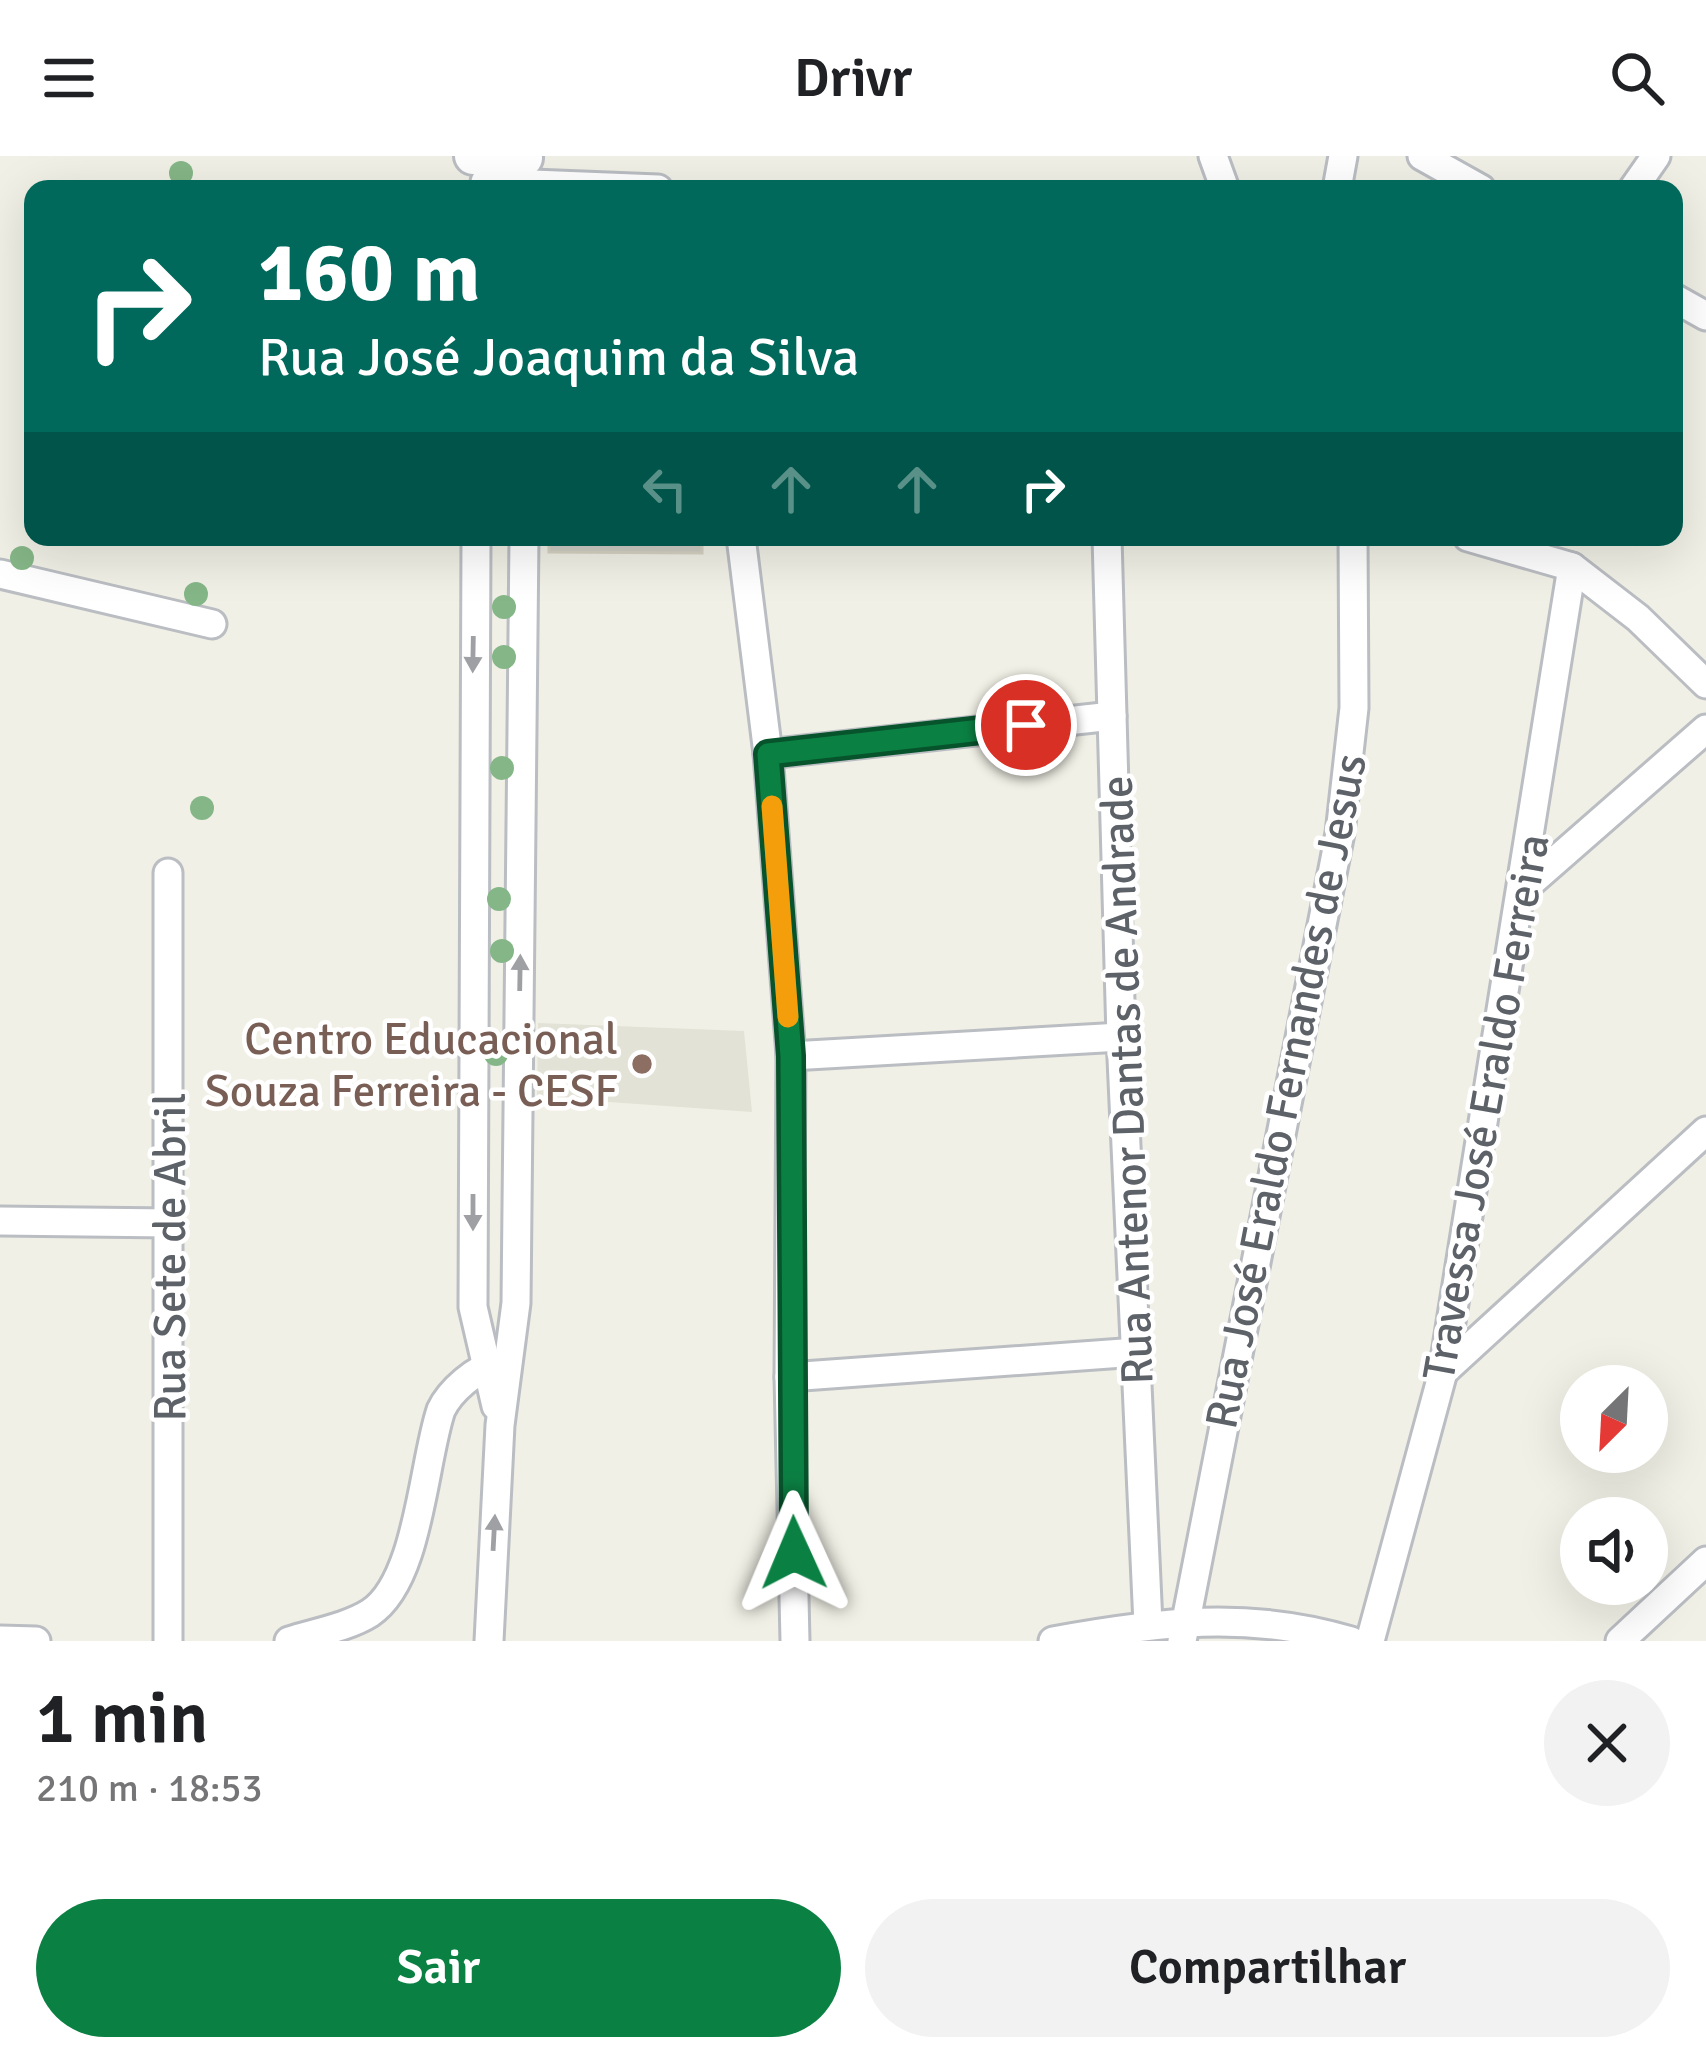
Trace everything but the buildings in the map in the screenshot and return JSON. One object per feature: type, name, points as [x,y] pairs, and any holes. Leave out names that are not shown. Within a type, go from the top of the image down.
[{"type":"street","points":[[1422,156],[1465,180]]},
{"type":"street","points":[[483,168],[587,180]]},
{"type":"street","points":[[476,546],[473,1307],[496,1364],[500,1425],[489,1641]]},
{"type":"street","points":[[289,1641],[367,1615],[387,1596],[410,1540],[441,1410],[447,1399],[496,1364],[516,1303],[524,546]]},
{"type":"street","points":[[742,546],[768,754],[791,1056],[789,1377],[796,1641]]},
{"type":"street","name":"Rua Antenor Dantas de Andrade","points":[[1107,546],[1121,1037],[1148,1624]]},
{"type":"street","name":"Rua José Eraldo Fernandes de Jesus","points":[[1182,1631],[1340,833],[1354,708],[1353,546]]},
{"type":"street","points":[[1499,546],[1572,567],[1638,618],[1706,684]]},
{"type":"street","name":"Travessa José Eraldo Ferreira","points":[[1370,1641],[1442,1372],[1572,567]]},
{"type":"street","points":[[0,574],[212,624]]},
{"type":"street","points":[[473,706],[524,705]]},
{"type":"street","points":[[768,754],[1112,716]]},
{"type":"street","points":[[1523,889],[1706,729]]},
{"type":"street","name":"Rua Sete de Abril","points":[[168,873],[168,1641]]},
{"type":"street","points":[[791,1056],[1121,1037]]},
{"type":"street","points":[[472,1129],[518,1127]]},
{"type":"street","points":[[1442,1372],[1706,1131]]},
{"type":"street","points":[[0,1221],[170,1223]]},
{"type":"street","points":[[789,1377],[1137,1352]]},
{"type":"street","points":[[1620,1641],[1706,1561]]},
{"type":"street","points":[[1053,1641],[1148,1624],[1182,1631],[1298,1625],[1351,1641]]},
{"type":"street","points":[[0,1640],[36,1641]]},
{"type":"shaded area","name":"Centro Educacional Souza Ferreira - CESF","points":[[538,1023],[744,1031],[752,1112],[537,1097]]},
{"type":"slow traffic","points":[[772,806],[788,1017]]},
{"type":"place","name":"Centro Educacional Souza Ferreira - CESF","points":[[642,1064]]},
{"type":"route","points":[[794,1553],[789,1377],[791,1056],[768,754],[1026,725]]}]
